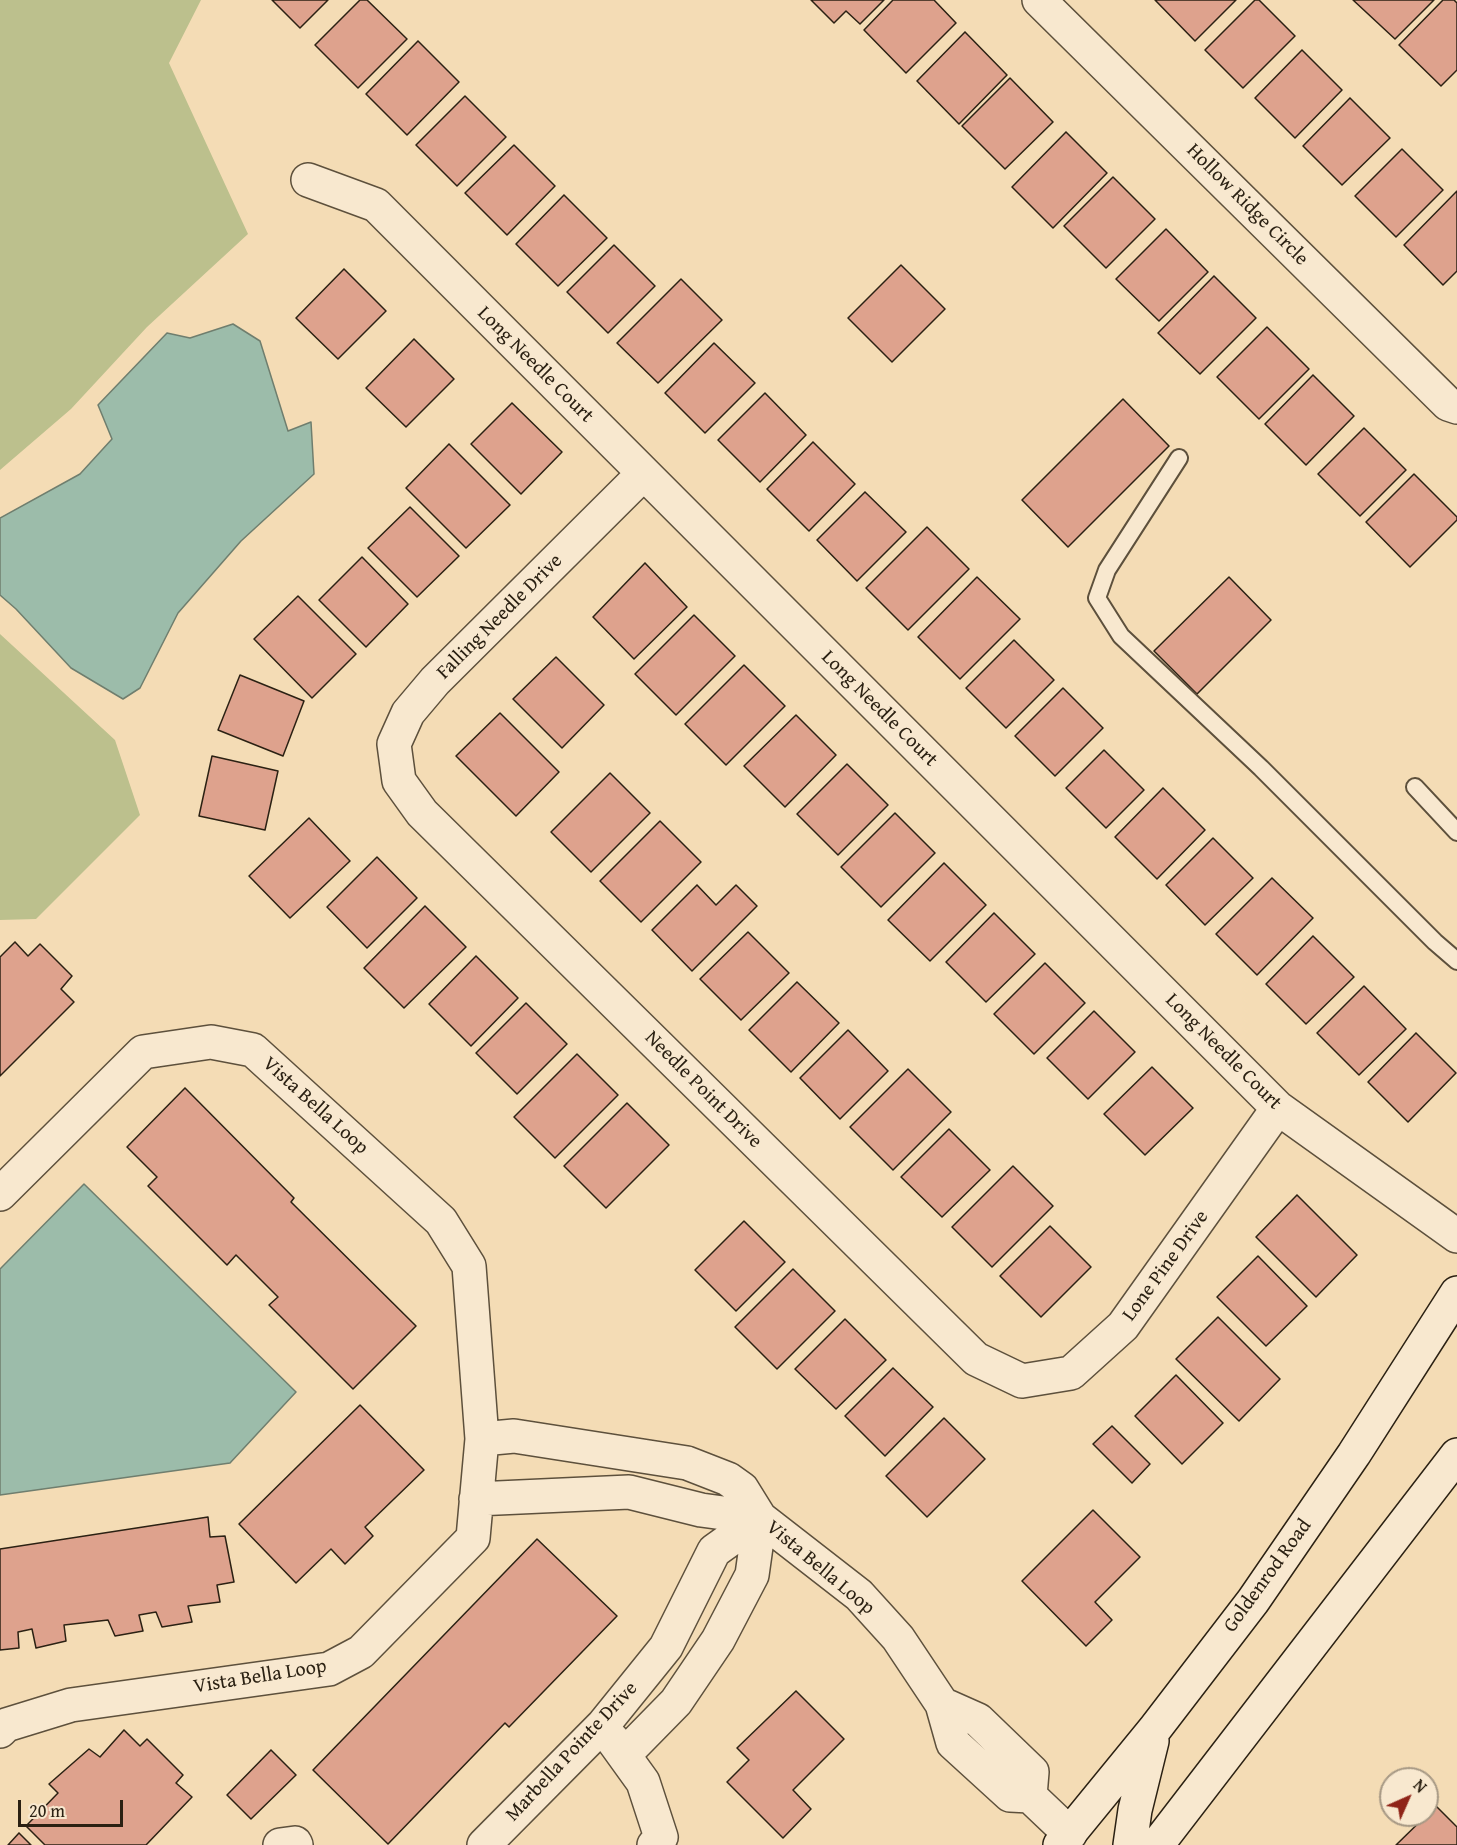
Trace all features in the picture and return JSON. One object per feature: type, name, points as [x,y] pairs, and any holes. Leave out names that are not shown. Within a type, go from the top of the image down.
[{"type":"street","name":"Hollow Ridge Circle","points":[[1039,0],[1448,404],[1457,407]]},
{"type":"street","name":"Long Needle Court","points":[[308,180],[376,205],[1278,1108],[1457,1236]]},
{"type":"street","name":"Falling Needle Drive","points":[[399,781],[394,744],[408,713],[435,681],[643,474]]},
{"type":"street","name":"Needle Point Drive","points":[[399,781],[422,813],[976,1359],[1022,1382]]},
{"type":"street","name":"Vista Bella Loop","points":[[0,1194],[142,1053],[211,1042],[253,1050],[441,1221],[469,1266],[482,1439],[473,1538],[361,1652],[329,1669],[71,1705],[6,1725],[0,1731]]},
{"type":"street","name":"Lone Pine Drive","points":[[1022,1382],[1071,1373],[1123,1326],[1278,1108]]},
{"type":"street","name":"Goldenrod Road","points":[[1066,1841],[1253,1600],[1354,1454],[1457,1293]]},
{"type":"street","name":"Vista Bella Loop","points":[[482,1439],[514,1436],[687,1463],[728,1479],[742,1489],[760,1518],[859,1594],[898,1638],[942,1704],[953,1743],[1010,1795],[1030,1796],[1066,1841]]},
{"type":"street","points":[[1157,1845],[1457,1455]]},
{"type":"street","name":"Vista Bella Loop","points":[[476,1499],[629,1492],[701,1510],[760,1518]]},
{"type":"street","name":"Marbella Pointe Drive","points":[[483,1845],[603,1725],[666,1647],[714,1551],[760,1518]]},
{"type":"street","name":"Marbella Pointe Drive","points":[[624,1755],[676,1702],[712,1648],[752,1575],[760,1518]]},
{"type":"street","points":[[676,1626],[712,1648]]},
{"type":"street","points":[[603,1725],[643,1782],[661,1837],[654,1845]]},
{"type":"street","points":[[1130,1845],[1135,1810],[1154,1730]]},
{"type":"street","points":[[280,1845],[295,1843],[296,1845]]},
{"type":"lane","points":[[1179,458],[1107,570],[1097,598],[1121,636],[1261,768],[1435,942],[1457,961]]},
{"type":"lane","points":[[1415,787],[1457,832]]},
{"type":"green space","points":[[0,0],[201,0],[169,63],[248,234],[147,327],[71,409],[0,470]]},
{"type":"green space","points":[[0,634],[115,740],[140,815],[36,919],[0,920]]},
{"type":"shaded area","points":[[233,324],[260,341],[288,431],[311,422],[314,474],[241,541],[178,613],[140,688],[123,699],[71,668],[0,595],[0,518],[80,474],[112,439],[98,405],[167,333],[190,338]]},
{"type":"shaded area","points":[[84,1184],[296,1392],[230,1463],[0,1495],[0,1269]]},
{"type":"building","points":[[272,0],[328,0],[300,28]]},
{"type":"building","points":[[360,0],[367,0],[407,39],[358,88],[315,45]]},
{"type":"building","points":[[811,0],[884,0],[860,24],[846,11],[834,23]]},
{"type":"building","points":[[893,0],[934,0],[956,23],[906,73],[864,30]]},
{"type":"building","points":[[1155,0],[1236,0],[1195,41]]},
{"type":"building","points":[[1255,0],[1259,0],[1295,36],[1243,88],[1205,50]]},
{"type":"building","points":[[1353,0],[1434,0],[1395,39]]},
{"type":"building","points":[[1443,0],[1454,0],[1457,3],[1457,70],[1441,86],[1399,45]]},
{"type":"building","points":[[965,32],[1007,75],[959,124],[917,81]]},
{"type":"building","points":[[418,41],[459,82],[407,135],[366,94]]},
{"type":"building","points":[[1302,50],[1342,90],[1295,138],[1255,98]]},
{"type":"building","points":[[1010,78],[1053,122],[1005,169],[962,126]]},
{"type":"building","points":[[465,96],[506,137],[457,186],[416,145]]},
{"type":"building","points":[[1350,98],[1390,138],[1342,185],[1303,146]]},
{"type":"building","points":[[1066,132],[1107,173],[1053,228],[1012,187]]},
{"type":"building","points":[[514,145],[555,186],[507,235],[465,193]]},
{"type":"building","points":[[1402,149],[1443,190],[1396,237],[1355,196]]},
{"type":"building","points":[[1113,177],[1155,219],[1106,268],[1064,226]]},
{"type":"building","points":[[1457,191],[1457,271],[1443,285],[1404,245]]},
{"type":"building","points":[[564,195],[607,238],[558,286],[516,244]]},
{"type":"building","points":[[1166,229],[1208,272],[1159,321],[1116,279]]},
{"type":"building","points":[[614,245],[655,286],[608,333],[567,292]]},
{"type":"building","points":[[901,265],[945,309],[892,362],[848,318]]},
{"type":"building","points":[[344,269],[386,311],[338,359],[296,318]]},
{"type":"building","points":[[1214,276],[1256,318],[1200,374],[1158,333]]},
{"type":"building","points":[[681,279],[722,320],[658,383],[617,343]]},
{"type":"building","points":[[1267,327],[1309,369],[1259,419],[1217,377]]},
{"type":"building","points":[[414,339],[454,379],[406,427],[366,388]]},
{"type":"building","points":[[714,343],[755,383],[705,433],[665,393]]},
{"type":"building","points":[[1313,375],[1354,416],[1306,465],[1265,424]]},
{"type":"building","points":[[765,393],[806,435],[760,482],[718,440]]},
{"type":"building","points":[[1123,399],[1169,446],[1068,547],[1022,500]]},
{"type":"building","points":[[512,403],[562,452],[521,494],[471,444]]},
{"type":"building","points":[[1364,428],[1406,470],[1360,516],[1318,474]]},
{"type":"building","points":[[813,442],[855,484],[809,531],[767,489]]},
{"type":"building","points":[[449,444],[510,505],[466,548],[406,488]]},
{"type":"building","points":[[1414,474],[1457,517],[1457,520],[1410,567],[1366,522]]},
{"type":"building","points":[[865,492],[906,532],[857,581],[817,540]]},
{"type":"building","points":[[410,507],[459,556],[417,597],[368,548]]},
{"type":"building","points":[[927,527],[969,569],[908,630],[866,588]]},
{"type":"building","points":[[362,557],[408,604],[366,647],[319,600]]},
{"type":"building","points":[[645,563],[687,607],[634,659],[593,617]]},
{"type":"building","points":[[977,577],[1020,619],[960,679],[918,637]]},
{"type":"building","points":[[1229,577],[1271,620],[1197,694],[1154,651]]},
{"type":"building","points":[[298,596],[356,654],[312,698],[254,639]]},
{"type":"building","points":[[694,615],[735,656],[676,715],[635,674]]},
{"type":"building","points":[[1014,640],[1054,680],[1006,728],[966,688]]},
{"type":"building","points":[[556,657],[604,705],[562,748],[513,699]]},
{"type":"building","points":[[744,665],[785,706],[726,765],[685,724]]},
{"type":"building","points":[[240,675],[304,701],[283,756],[218,730]]},
{"type":"building","points":[[1063,688],[1103,728],[1055,776],[1015,736]]},
{"type":"building","points":[[500,713],[559,772],[516,816],[456,756]]},
{"type":"building","points":[[796,715],[836,755],[785,807],[744,766]]},
{"type":"building","points":[[1104,750],[1144,790],[1106,828],[1066,788]]},
{"type":"building","points":[[212,756],[278,771],[265,830],[199,816]]},
{"type":"building","points":[[847,764],[888,805],[838,855],[797,814]]},
{"type":"building","points":[[610,773],[650,813],[591,872],[551,832]]},
{"type":"building","points":[[1163,788],[1205,830],[1157,879],[1115,837]]},
{"type":"building","points":[[895,813],[935,853],[881,907],[841,867]]},
{"type":"building","points":[[309,818],[350,861],[290,918],[249,876]]},
{"type":"building","points":[[660,821],[701,862],[641,922],[600,881]]},
{"type":"building","points":[[1213,838],[1253,878],[1205,925],[1166,885]]},
{"type":"building","points":[[377,857],[417,898],[367,948],[327,907]]},
{"type":"building","points":[[944,863],[986,905],[930,961],[888,920]]},
{"type":"building","points":[[1272,878],[1313,918],[1257,975],[1216,934]]},
{"type":"building","points":[[697,885],[716,905],[736,885],[757,906],[692,971],[652,930]]},
{"type":"building","points":[[425,906],[466,947],[404,1008],[364,968]]},
{"type":"building","points":[[994,913],[1035,954],[986,1002],[946,962]]},
{"type":"building","points":[[748,932],[789,973],[741,1020],[700,979]]},
{"type":"building","points":[[1313,936],[1354,977],[1306,1024],[1266,984]]},
{"type":"building","points":[[15,942],[28,956],[40,944],[72,976],[61,989],[74,1002],[0,1076],[0,957]]},
{"type":"building","points":[[476,956],[518,998],[471,1046],[429,1004]]},
{"type":"building","points":[[1045,963],[1085,1003],[1034,1054],[994,1014]]},
{"type":"building","points":[[797,982],[839,1023],[791,1072],[749,1030]]},
{"type":"building","points":[[1364,986],[1406,1029],[1359,1075],[1317,1033]]},
{"type":"building","points":[[526,1003],[567,1044],[517,1094],[476,1053]]},
{"type":"building","points":[[1094,1011],[1135,1052],[1088,1099],[1047,1058]]},
{"type":"building","points":[[848,1030],[888,1071],[840,1119],[800,1078]]},
{"type":"building","points":[[1416,1033],[1456,1073],[1408,1122],[1368,1082]]},
{"type":"building","points":[[577,1054],[618,1095],[555,1158],[514,1117]]},
{"type":"building","points":[[1152,1067],[1193,1108],[1145,1155],[1104,1114]]},
{"type":"building","points":[[908,1069],[951,1112],[893,1170],[850,1127]]},
{"type":"building","points":[[185,1088],[294,1198],[291,1202],[416,1326],[353,1389],[269,1305],[278,1297],[236,1255],[227,1265],[148,1186],[157,1177],[127,1147]]},
{"type":"building","points":[[627,1103],[669,1145],[606,1208],[564,1166]]},
{"type":"building","points":[[949,1129],[990,1170],[942,1217],[901,1177]]},
{"type":"building","points":[[1013,1166],[1053,1206],[992,1267],[952,1227]]},
{"type":"building","points":[[1297,1195],[1357,1255],[1316,1297],[1256,1237]]},
{"type":"building","points":[[744,1221],[785,1262],[736,1311],[695,1270]]},
{"type":"building","points":[[1050,1226],[1091,1267],[1041,1317],[1000,1276]]},
{"type":"building","points":[[1258,1256],[1307,1306],[1266,1346],[1217,1297]]},
{"type":"building","points":[[793,1269],[835,1311],[777,1369],[735,1327]]},
{"type":"building","points":[[1218,1317],[1280,1379],[1239,1421],[1176,1359]]},
{"type":"building","points":[[845,1319],[886,1360],[836,1409],[795,1369]]},
{"type":"building","points":[[893,1368],[933,1407],[885,1456],[845,1416]]},
{"type":"building","points":[[1176,1375],[1223,1423],[1182,1464],[1135,1416]]},
{"type":"building","points":[[360,1405],[424,1470],[365,1527],[373,1536],[345,1564],[331,1549],[296,1583],[239,1524]]},
{"type":"building","points":[[944,1418],[985,1459],[927,1517],[886,1476]]},
{"type":"building","points":[[1112,1426],[1150,1464],[1132,1483],[1093,1444]]},
{"type":"building","points":[[1093,1510],[1140,1557],[1095,1602],[1112,1620],[1086,1646],[1022,1581]]},
{"type":"building","points":[[208,1517],[210,1537],[225,1536],[234,1582],[217,1585],[220,1602],[188,1606],[192,1622],[162,1627],[156,1612],[139,1615],[143,1631],[115,1636],[108,1620],[64,1625],[66,1641],[36,1648],[32,1629],[18,1632],[19,1648],[0,1650],[0,1549]]},
{"type":"building","points":[[537,1539],[617,1616],[509,1727],[505,1723],[388,1844],[313,1770]]},
{"type":"building","points":[[796,1691],[844,1739],[793,1790],[811,1809],[783,1838],[727,1782],[749,1760],[737,1748]]},
{"type":"building","points":[[124,1730],[140,1746],[147,1739],[183,1775],[176,1783],[192,1797],[146,1845],[45,1845],[26,1826],[58,1793],[49,1784],[89,1749],[100,1757]]},
{"type":"building","points":[[271,1750],[296,1775],[251,1819],[227,1795]]},
{"type":"building","points":[[1439,1809],[1457,1827],[1457,1845],[1396,1845],[1414,1827],[1439,1827]]},
{"type":"building","points":[[19,1833],[31,1845],[8,1845]]}]
